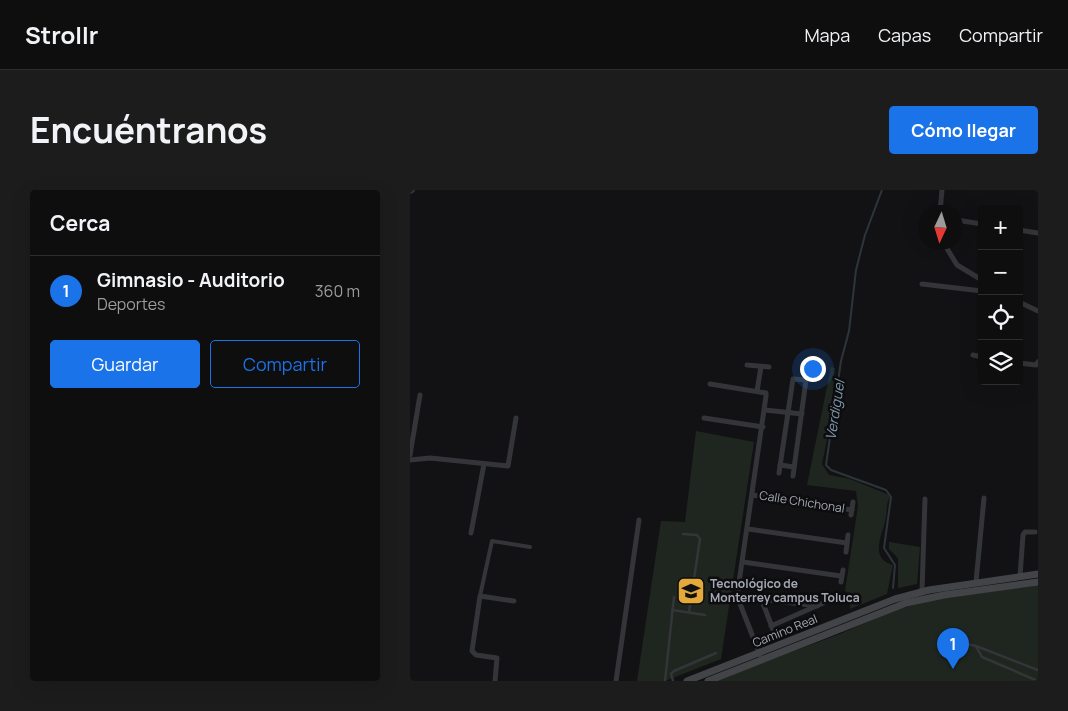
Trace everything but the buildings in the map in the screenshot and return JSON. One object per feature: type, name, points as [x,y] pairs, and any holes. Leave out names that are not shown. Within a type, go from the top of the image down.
[{"type":"main road","name":"Camino Real","points":[[687,681],[761,658],[878,613],[943,591],[976,582],[1038,574]]},
{"type":"main road","name":"Camino Real","points":[[708,681],[877,606],[922,591],[943,591],[1038,582]]},
{"type":"street","points":[[941,205],[942,190]]},
{"type":"street","points":[[963,221],[978,223]]},
{"type":"street","points":[[1023,231],[1038,233]]},
{"type":"street","points":[[948,250],[957,265],[978,278]]},
{"type":"street","points":[[922,284],[978,291]]},
{"type":"street","points":[[1023,304],[1038,311]]},
{"type":"street","points":[[973,355],[978,356]]},
{"type":"street","points":[[1023,364],[1032,365],[1038,362]]},
{"type":"street","points":[[747,365],[769,367]]},
{"type":"street","points":[[757,391],[760,367]]},
{"type":"street","points":[[779,473],[793,379],[806,380],[793,476]]},
{"type":"street","points":[[710,384],[766,393],[763,427],[737,596],[761,658]]},
{"type":"street","points":[[410,455],[420,395]]},
{"type":"street","points":[[765,410],[802,414]]},
{"type":"street","points":[[410,460],[430,458],[508,466],[516,418]]},
{"type":"street","points":[[704,418],[763,427]]},
{"type":"street","points":[[471,533],[484,464]]},
{"type":"street","points":[[780,466],[794,467]]},
{"type":"street","name":"Calle Chichonal","points":[[753,495],[851,512],[853,502]]},
{"type":"street","points":[[976,582],[984,498]]},
{"type":"street","points":[[922,591],[925,499]]},
{"type":"street","points":[[616,681],[639,520]]},
{"type":"street","points":[[748,529],[847,543]]},
{"type":"street","points":[[1020,576],[1023,535],[1025,532],[1035,532]]},
{"type":"street","points":[[846,552],[848,535]]},
{"type":"street","points":[[495,681],[497,658],[472,653],[480,596],[492,541],[530,547]]},
{"type":"street","points":[[743,562],[841,579],[843,570]]},
{"type":"street","points":[[480,596],[514,601]]},
{"type":"street","points":[[737,596],[817,606]]},
{"type":"street","points":[[761,598],[775,635]]},
{"type":"street","points":[[771,626],[830,600]]},
{"type":"lane","points":[[683,534],[697,535],[700,539],[689,612]]},
{"type":"lane","points":[[665,681],[674,596]]},
{"type":"lane","points":[[672,610],[705,614]]},
{"type":"lane","points":[[958,642],[976,646],[1038,670]]},
{"type":"lane","points":[[976,646],[982,657],[1038,680]]},
{"type":"lane","points":[[672,681],[671,674],[674,671],[716,653]]},
{"type":"shaded area","points":[[831,367],[835,368],[830,424],[822,464],[829,475],[850,479],[887,494],[890,497],[879,545],[881,557],[885,562],[893,565],[887,594],[850,609],[851,594],[845,591],[858,506],[856,491],[807,485]]},
{"type":"shaded area","name":"Tecnológico de Monterrey campus Toluca","points":[[696,431],[754,442],[721,659],[665,681],[637,681],[661,521],[685,522]]},
{"type":"shaded area","points":[[889,542],[920,547],[917,584],[898,588],[898,558],[889,549]]},
{"type":"shaded area","name":"Tecnológico de Monterrey campus Toluca","points":[[1038,585],[1038,681],[714,681],[840,634],[895,610],[932,600]]},
{"type":"waterway","name":"Verdiguel","points":[[882,190],[865,235],[856,270],[849,331],[841,361],[826,465],[831,470],[886,490],[891,497],[884,548],[895,565],[893,588]]},
{"type":"place","name":"Tecnológico de Monterrey campus Toluca","points":[[691,591]]},
{"type":"place","name":"Gimnasio - Auditorio","points":[[953,669]]}]
